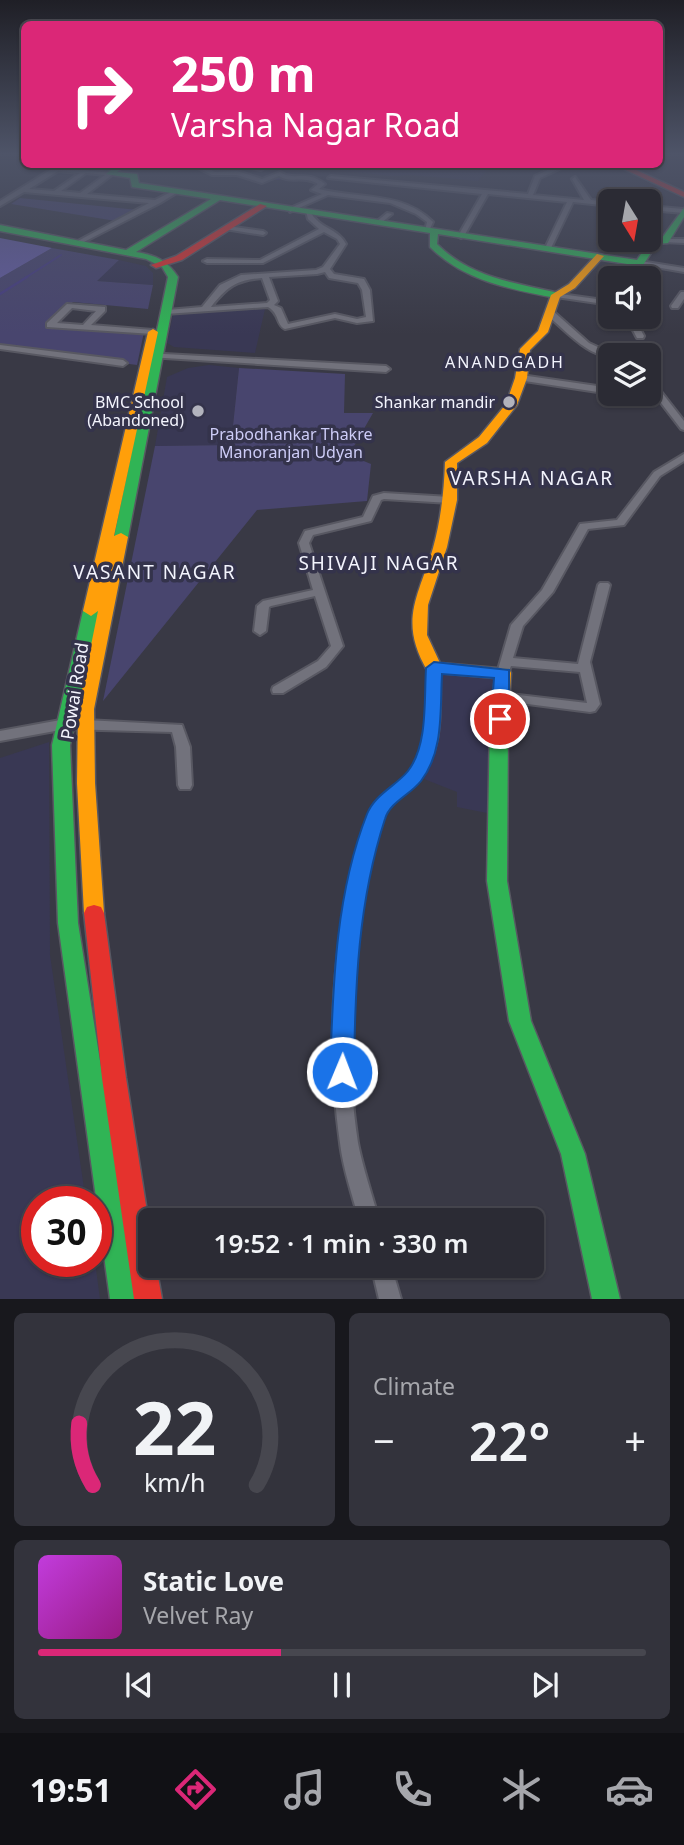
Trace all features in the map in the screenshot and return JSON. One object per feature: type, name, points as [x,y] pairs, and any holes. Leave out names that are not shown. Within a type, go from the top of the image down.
[{"type":"street","points":[[78,243],[137,213]]},
{"type":"street","points":[[129,252],[194,213]]},
{"type":"street","points":[[0,230],[137,258],[161,260],[252,213]]},
{"type":"street","points":[[205,309],[223,287],[244,277],[317,272],[326,268],[343,244],[341,238],[322,230],[310,220],[308,213]]},
{"type":"street","points":[[316,213],[384,218],[431,231],[684,270]]},
{"type":"street","points":[[414,213],[427,219],[433,246],[444,260],[514,285],[598,301]]},
{"type":"street","points":[[461,236],[474,213]]},
{"type":"street","points":[[548,248],[565,213]]},
{"type":"street","points":[[665,241],[674,213]]},
{"type":"street","points":[[227,228],[263,233]]},
{"type":"street","points":[[0,230],[161,260]]},
{"type":"street","points":[[207,261],[261,262],[322,230]]},
{"type":"street","points":[[640,263],[654,242],[684,241]]},
{"type":"street","points":[[366,1208],[350,1145],[342,1072],[343,1000],[352,906],[377,813],[396,791],[413,778],[428,751],[434,668],[419,635],[421,605],[440,547],[450,500],[452,462],[484,440],[511,405],[520,379],[525,349],[543,332],[556,295],[572,286],[600,256]]},
{"type":"street","name":"Powai Road","points":[[124,1299],[68,923],[61,745],[97,618],[154,355],[168,312],[174,282],[172,271],[161,260]]},
{"type":"street","name":"Powai Road","points":[[154,355],[153,332],[163,282],[161,260]]},
{"type":"street","points":[[168,312],[269,305],[278,310],[285,327],[335,316],[357,321],[370,319],[366,290],[361,281],[332,276],[326,268]]},
{"type":"street","points":[[265,275],[274,300],[269,305]]},
{"type":"street","points":[[675,306],[684,294]]},
{"type":"street","points":[[83,328],[102,309],[70,306],[50,326],[83,328],[153,332]]},
{"type":"street","points":[[550,313],[586,345],[598,350]]},
{"type":"street","points":[[636,329],[640,336]]},
{"type":"street","points":[[0,347],[123,363]]},
{"type":"street","points":[[154,355],[386,369]]},
{"type":"street","points":[[520,379],[598,389]]},
{"type":"street","points":[[661,398],[684,427]]},
{"type":"street","points":[[606,1299],[573,1154],[520,1021],[500,911],[497,881],[502,697],[517,625],[547,592],[584,526],[620,523],[657,474],[684,457]]},
{"type":"street","points":[[278,690],[322,664],[337,646],[304,543],[309,533],[367,519],[377,498],[384,496],[450,500]]},
{"type":"street","points":[[502,697],[590,708],[594,704],[584,662],[604,585]]},
{"type":"street","points":[[260,631],[263,606],[267,603],[320,592]]},
{"type":"street","name":"Powai Road","points":[[97,618],[83,748],[94,918],[117,1105],[148,1299]]},
{"type":"street","points":[[434,668],[586,669]]},
{"type":"street","points":[[0,736],[66,724],[177,728],[183,747],[185,785]]},
{"type":"street","points":[[384,1278],[390,1299]]},
{"type":"shaded area","points":[[0,238],[52,248],[0,278]]},
{"type":"shaded area","points":[[119,260],[146,266],[153,273],[153,285],[96,281]]},
{"type":"shaded area","points":[[265,309],[255,353],[174,347],[167,343],[173,314]]},
{"type":"shaded area","name":"BMC School (Abandoned)","points":[[209,365],[239,368],[231,445],[155,446],[167,377],[188,368]]},
{"type":"shaded area","points":[[442,671],[495,676],[487,813],[457,807],[457,792],[424,779],[438,744]]},
{"type":"shaded area","points":[[49,742],[50,955],[84,1186],[21,1186],[21,1277],[97,1277],[100,1299],[0,1299],[0,758]]},
{"type":"green space","points":[[64,213],[133,213],[116,221]]},
{"type":"green space","points":[[52,248],[119,260],[97,281],[153,285],[148,309],[73,302],[49,324],[144,332],[137,365],[0,347],[0,278]]},
{"type":"green space","name":"Prabodhankar Thakre Manoranjan Udyan","points":[[239,368],[345,374],[344,413],[373,413],[349,455],[371,464],[367,501],[257,510],[103,701],[155,446],[231,445]]},
{"type":"waterway","points":[[25,278],[61,255]]},
{"type":"waterway","points":[[0,294],[27,277]]},
{"type":"traffic: fast","points":[[129,252],[194,213]]},
{"type":"traffic: fast","points":[[314,213],[640,263],[654,241],[665,241],[682,213]]},
{"type":"traffic: fast","points":[[0,228],[149,257],[166,265],[173,277],[121,537]]},
{"type":"traffic: fast","points":[[434,231],[433,245],[444,257],[473,274],[556,295]]},
{"type":"traffic: fast","points":[[91,611],[61,745],[68,923],[124,1299]]},
{"type":"traffic: fast","points":[[499,722],[497,881],[520,1021],[573,1154],[606,1299]]},
{"type":"traffic: slow","points":[[499,722],[503,673],[434,668],[419,635],[421,605],[440,547],[450,500],[451,462],[483,440],[511,405],[521,378],[525,349],[543,332],[556,295],[572,286],[600,256]]},
{"type":"traffic: slow","points":[[91,611],[153,332]]},
{"type":"traffic: slow","points":[[94,913],[86,783],[86,709],[121,537]]},
{"type":"traffic: jam","points":[[156,265],[179,258],[252,213]]},
{"type":"traffic: jam","points":[[94,913],[114,1078],[148,1299]]},
{"type":"place","name":"Shankar mandir","points":[[509,402]]},
{"type":"place","name":"BMC School (Abandoned)","points":[[198,411]]},
{"type":"district","name":"ANANDGADH","points":[[505,362]]},
{"type":"district","name":"VARSHA NAGAR","points":[[532,478]]},
{"type":"district","name":"SHIVAJI NAGAR","points":[[379,563]]},
{"type":"district","name":"VASANT NAGAR","points":[[155,572]]},
{"type":"route","points":[[342,1072],[343,1000],[352,906],[377,813],[396,791],[413,778],[428,751],[432,732],[434,668],[503,674],[500,719]]}]
